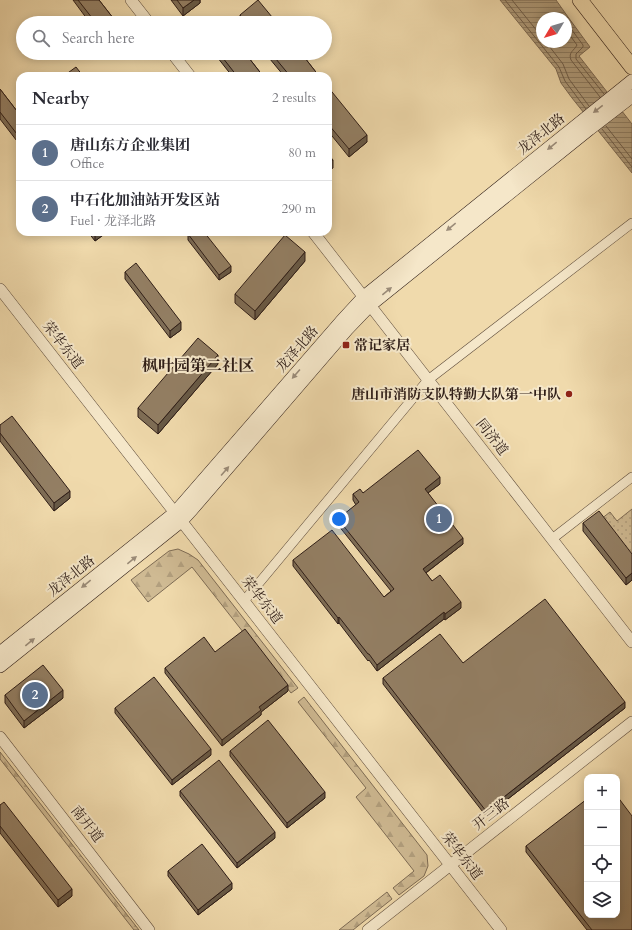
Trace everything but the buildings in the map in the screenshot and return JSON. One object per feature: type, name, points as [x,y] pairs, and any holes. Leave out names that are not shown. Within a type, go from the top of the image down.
[{"type":"main road","points":[[580,0],[632,67]]},
{"type":"main road","points":[[593,0],[632,51]]},
{"type":"main road","name":"龙泽北路","points":[[0,666],[178,517],[341,322],[586,125],[626,100],[632,82]]},
{"type":"main road","name":"龙泽北路","points":[[0,653],[178,517]]},
{"type":"street","points":[[131,0],[144,16]]},
{"type":"street","points":[[177,60],[187,72]]},
{"type":"street","points":[[244,601],[428,380],[632,223]]},
{"type":"street","name":"同济道","points":[[316,236],[632,642]]},
{"type":"street","name":"荣华东道","points":[[0,289],[501,930]]},
{"type":"street","points":[[552,539],[632,477]]},
{"type":"street","name":"开三路","points":[[368,930],[632,722]]},
{"type":"street","name":"南开道","points":[[0,737],[149,930]]},
{"type":"green space","points":[[632,509],[632,580],[591,527],[610,512],[617,521]]},
{"type":"green space","points":[[178,549],[198,560],[298,688],[291,693],[192,567],[148,602],[131,580],[169,551]]},
{"type":"green space","points":[[304,697],[427,855],[428,866],[424,876],[399,895],[393,888],[414,871],[356,797],[366,788],[298,702]]},
{"type":"green space","points":[[0,752],[139,930],[134,930],[0,759]]},
{"type":"green space","points":[[387,892],[392,899],[353,930],[339,930]]},
{"type":"water","points":[[500,0],[556,0],[565,12],[536,12],[536,44]]},
{"type":"water","points":[[572,22],[590,47],[579,56],[632,124],[632,173],[572,98],[561,83],[556,69],[539,48],[572,48]]},
{"type":"place","name":"常记家居","points":[[346,345]]},
{"type":"place","name":"唐山市消防支队特勤大队第一中队","points":[[569,394]]},
{"type":"place","name":"唐山东方企业集团","points":[[439,519]]},
{"type":"place","name":"中石化加油站开发区站","points":[[35,695]]},
{"type":"district","name":"枫叶园第二社区","points":[[198,366]]}]
